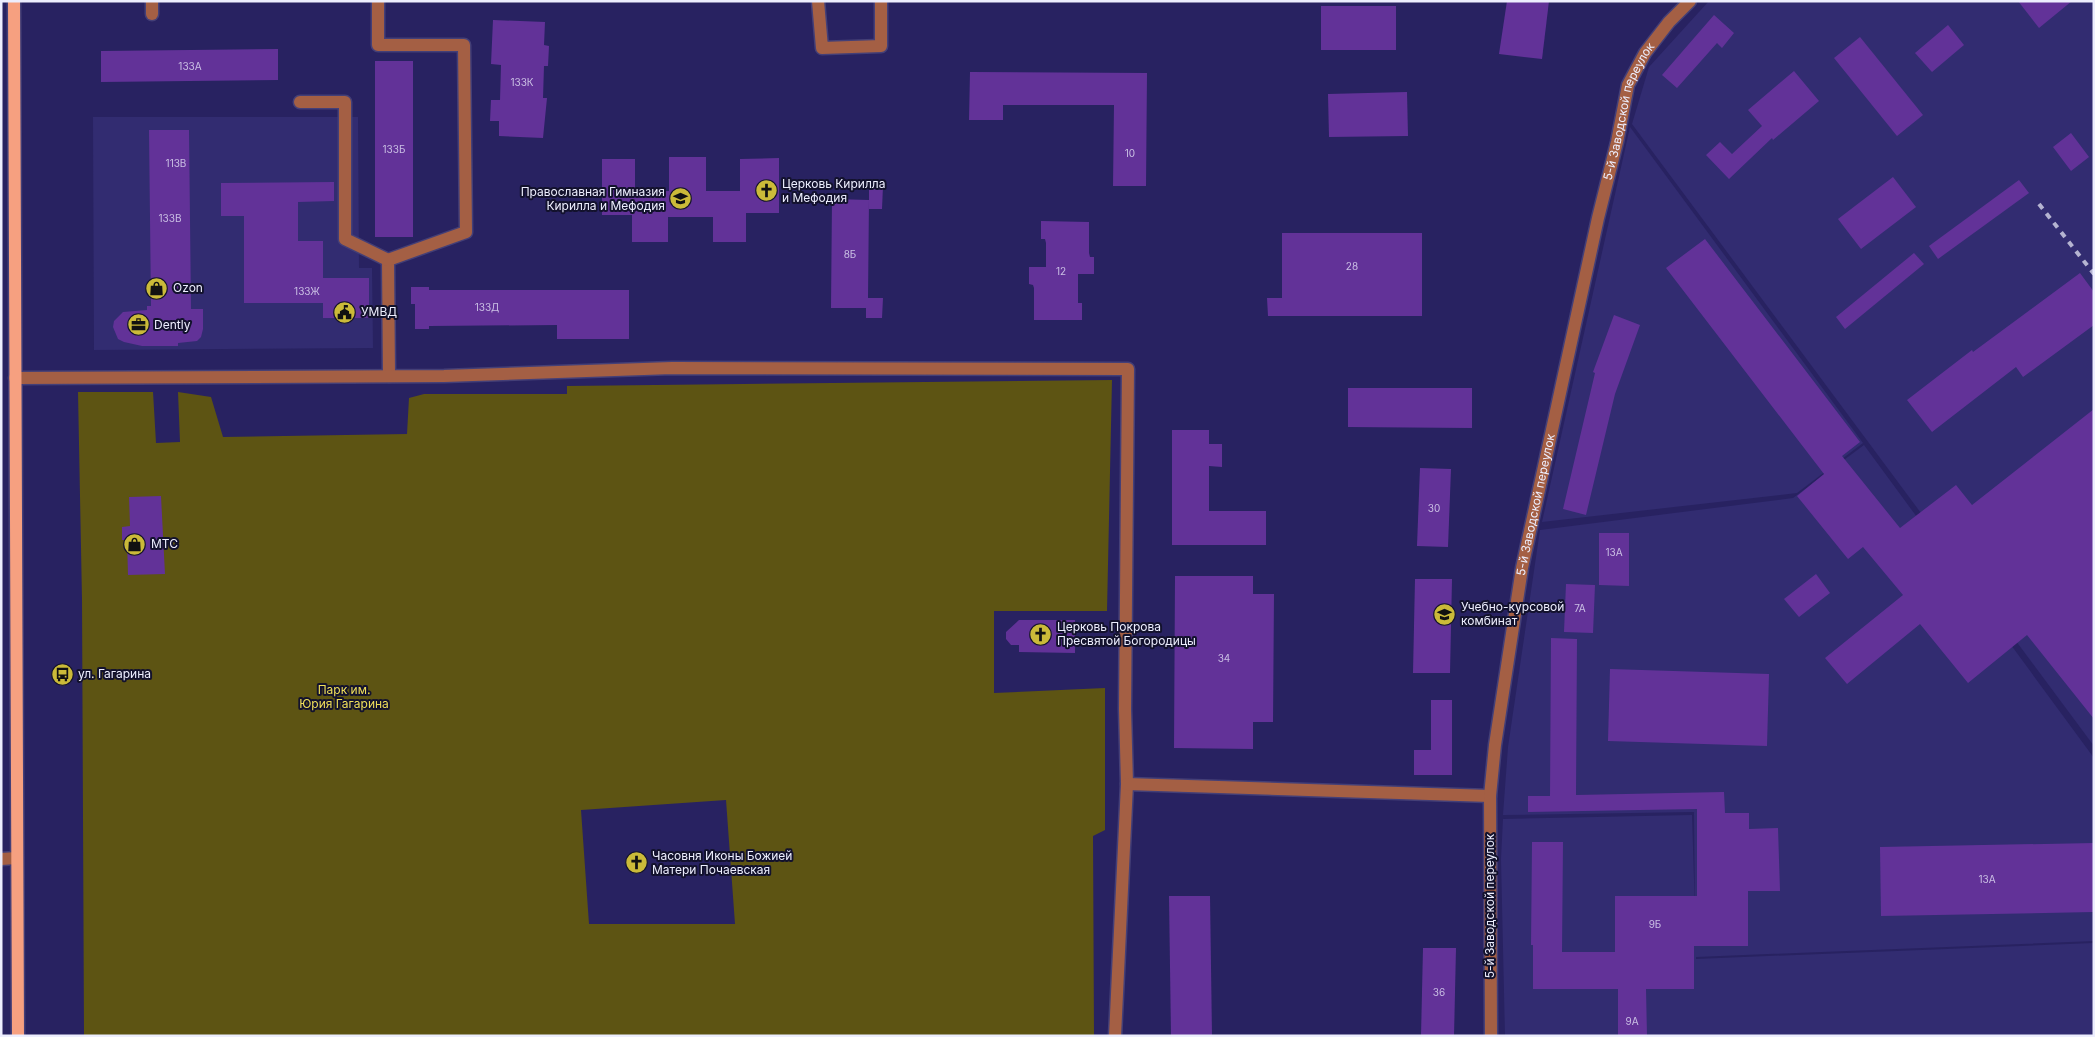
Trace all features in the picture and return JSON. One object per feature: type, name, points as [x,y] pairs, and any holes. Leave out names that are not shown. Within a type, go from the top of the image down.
[{"type":"main road","points":[[14,1],[18,1036]]},
{"type":"street","points":[[300,102],[345,102],[345,239],[388,260],[466,232],[464,45],[378,45],[378,1]]},
{"type":"street","points":[[818,1],[822,48],[881,46],[880,1]]},
{"type":"street","name":"5-й Заводской переулок","points":[[1491,1036],[1490,796],[1495,745],[1522,568],[1628,85],[1645,53],[1669,22],[1690,1]]},
{"type":"street","points":[[388,260],[389,376]]},
{"type":"street","points":[[16,378],[389,376],[672,368],[1128,370],[1125,698],[1127,784],[1115,1036]]},
{"type":"street","points":[[1127,784],[1490,796]]},
{"type":"street","points":[[1,859],[17,858]]},
{"type":"shaded area","points":[[1709,1],[2094,1],[2094,746],[1632,124],[1649,67]]},
{"type":"shaded area","points":[[93,117],[358,117],[359,268],[372,268],[373,348],[94,350]]},
{"type":"shaded area","points":[[1630,127],[1863,443],[1797,493],[1542,522]]},
{"type":"shaded area","points":[[1864,445],[2094,758],[2094,941],[1696,957],[1696,959],[2094,943],[2094,1036],[1505,1036],[1501,859],[1503,819],[1692,815],[1695,913],[1694,812],[1503,815],[1508,747],[1540,530],[1793,498]]},
{"type":"green space","name":"Парк им. Юрия Гагарина","points":[[1112,380],[1107,611],[994,611],[994,693],[1105,688],[1105,830],[1093,836],[1094,1036],[84,1036],[82,599],[78,392],[153,392],[156,443],[180,442],[178,392],[211,397],[223,437],[407,434],[409,398],[424,394],[567,394],[567,386]],"holes":[[[726,800],[735,924],[589,924],[581,810]]]},
{"type":"building","points":[[1507,1],[1549,1],[1542,59],[1499,54]]},
{"type":"building","points":[[2018,1],[2072,1],[2039,28]]},
{"type":"building","points":[[1321,6],[1396,6],[1396,50],[1321,50]]},
{"type":"building","points":[[1714,15],[1734,33],[1722,48],[1717,43],[1677,88],[1662,75]]},
{"type":"building","points":[[493,20],[545,22],[544,45],[549,46],[548,66],[544,66],[543,98],[547,98],[543,138],[499,136],[499,121],[490,121],[491,100],[500,100],[501,65],[491,64]]},
{"type":"building","points":[[1948,25],[1964,45],[1932,72],[1915,53]]},
{"type":"building","points":[[1860,37],[1923,115],[1897,136],[1834,58]]},
{"type":"building","points":[[278,49],[278,80],[101,82],[101,51]]},
{"type":"building","points":[[375,61],[413,61],[413,237],[375,237]]},
{"type":"building","points":[[1794,71],[1819,101],[1773,140],[1772,138],[1729,179],[1706,155],[1720,142],[1732,154],[1762,126],[1748,110]]},
{"type":"building","points":[[970,72],[1147,73],[1146,186],[1113,186],[1114,105],[1003,105],[1003,120],[969,120]]},
{"type":"building","points":[[1407,92],[1408,136],[1329,137],[1328,94]]},
{"type":"building","points":[[149,130],[189,130],[191,309],[203,309],[203,329],[201,337],[197,341],[178,343],[178,346],[142,346],[124,342],[118,339],[113,327],[114,321],[123,312],[147,310],[147,306],[151,306]]},
{"type":"building","points":[[2071,133],[2089,157],[2071,171],[2053,147]]},
{"type":"building","points":[[669,157],[706,157],[706,191],[740,191],[740,159],[779,158],[779,213],[746,213],[746,242],[713,242],[713,217],[668,217],[668,242],[632,242],[632,215],[602,215],[602,159],[635,159],[635,192],[669,191]]},
{"type":"building","points":[[1893,177],[1916,207],[1861,249],[1838,219]]},
{"type":"building","points":[[2019,180],[2029,193],[1938,259],[1929,246]]},
{"type":"building","points":[[334,182],[334,201],[298,202],[298,241],[323,241],[323,278],[369,278],[369,318],[323,318],[323,303],[244,303],[244,216],[221,216],[221,183]]},
{"type":"building","points":[[869,186],[883,186],[882,209],[869,209]]},
{"type":"building","points":[[832,199],[869,200],[868,298],[883,298],[882,318],[866,318],[866,308],[831,308]]},
{"type":"building","points":[[1041,221],[1089,222],[1089,253],[1090,257],[1094,257],[1094,274],[1078,274],[1078,303],[1082,303],[1082,320],[1034,320],[1034,288],[1033,285],[1029,284],[1029,267],[1046,267],[1046,243],[1045,239],[1041,239]]},
{"type":"building","points":[[1282,233],[1422,233],[1422,316],[1268,316],[1267,298],[1282,298]]},
{"type":"building","points":[[1705,239],[1860,442],[1842,456],[1900,528],[1956,485],[1972,505],[2094,409],[2094,719],[2027,635],[1968,683],[1920,624],[1847,684],[1825,658],[1903,595],[1863,547],[1848,559],[1797,496],[1824,474],[1666,268]]},
{"type":"building","points":[[1914,253],[1924,264],[1845,329],[1836,317]]},
{"type":"building","points":[[2080,273],[2094,292],[2094,325],[2023,377],[2016,367],[1932,432],[1907,400],[1972,350],[1973,352]]},
{"type":"building","points":[[411,287],[429,287],[429,290],[629,290],[629,339],[557,339],[557,325],[429,326],[429,329],[415,329],[415,304],[411,304]]},
{"type":"building","points":[[1614,315],[1640,325],[1615,394],[1586,515],[1563,509],[1595,373],[1593,372]]},
{"type":"building","points":[[1348,388],[1472,388],[1472,428],[1348,427]]},
{"type":"building","points":[[1172,430],[1209,430],[1209,444],[1222,444],[1222,467],[1209,466],[1209,511],[1266,511],[1266,545],[1172,545]]},
{"type":"building","points":[[1420,468],[1451,469],[1448,547],[1417,546]]},
{"type":"building","points":[[161,496],[165,574],[128,575],[127,540],[122,540],[122,527],[130,526],[129,497]]},
{"type":"building","points":[[1599,533],[1629,533],[1629,586],[1599,585]]},
{"type":"building","points":[[1816,574],[1830,593],[1799,617],[1784,599]]},
{"type":"building","points":[[1175,576],[1253,576],[1253,594],[1274,594],[1273,722],[1253,722],[1253,749],[1174,748]]},
{"type":"building","points":[[1415,579],[1452,579],[1450,673],[1413,673]]},
{"type":"building","points":[[1566,584],[1595,585],[1593,633],[1564,632]]},
{"type":"building","name":"Церковь Покрова Пресвятой Богородицы","points":[[1019,620],[1075,620],[1075,653],[1019,652],[1019,645],[1011,645],[1006,639],[1006,632]]},
{"type":"building","points":[[1551,638],[1577,639],[1576,795],[1724,792],[1725,813],[1749,813],[1749,829],[1778,828],[1780,891],[1748,891],[1748,946],[1694,946],[1694,989],[1646,989],[1647,1036],[1618,1036],[1618,989],[1533,989],[1533,945],[1531,945],[1532,842],[1563,842],[1562,952],[1615,952],[1615,896],[1697,896],[1697,809],[1528,812],[1528,796],[1550,796]]},
{"type":"building","points":[[1610,669],[1769,674],[1767,746],[1608,741]]},
{"type":"building","points":[[1431,700],[1452,700],[1452,775],[1414,775],[1414,750],[1431,750]]},
{"type":"building","points":[[2094,843],[2094,912],[1881,916],[1880,847]]},
{"type":"building","points":[[1169,896],[1210,896],[1212,1036],[1171,1036]]},
{"type":"building","points":[[1423,948],[1456,948],[1454,1036],[1421,1036]]},
{"type":"railway","points":[[2039,204],[2094,274]]},
{"type":"place","name":"Церковь Кирилла и Мефодия","points":[[766,191]]},
{"type":"place","name":"Православная Гимназия Кирилла и Мефодия","points":[[681,199]]},
{"type":"place","name":"Ozon","points":[[157,288]]},
{"type":"place","name":"УМВД","points":[[345,312]]},
{"type":"place","name":"Dently","points":[[138,325]]},
{"type":"place","name":"МТС","points":[[135,544]]},
{"type":"place","name":"Учебно-курсовой комбинат","points":[[1445,614]]},
{"type":"place","name":"Церковь Покрова Пресвятой Богородицы","points":[[1041,634]]},
{"type":"place","name":"ул. Гагарина","points":[[62,674]]},
{"type":"place","name":"Часовня Иконы Божией Матери Почаевская","points":[[636,863]]}]
